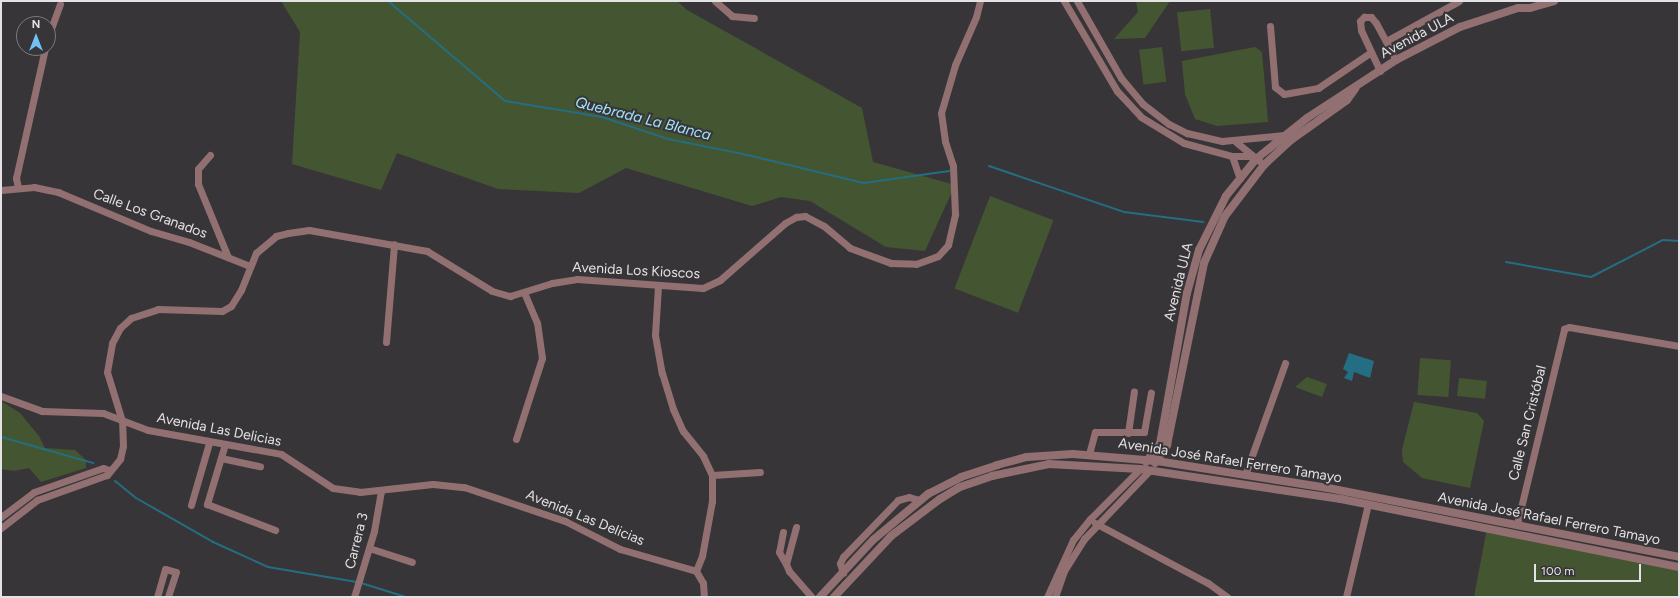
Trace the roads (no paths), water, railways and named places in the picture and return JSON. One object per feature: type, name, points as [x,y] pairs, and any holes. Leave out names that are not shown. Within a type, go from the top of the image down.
[{"type":"street","points":[[715,1],[732,16],[754,18]]},
{"type":"street","name":"Avenida Los Kioscos","points":[[1,528],[38,500],[108,475],[110,470],[116,464],[122,452],[122,421],[107,372],[112,343],[120,328],[131,318],[158,309],[222,311],[235,300],[246,280],[256,253],[271,240],[298,230],[322,232],[394,244],[434,254],[492,291],[510,296],[524,293],[552,283],[577,279],[636,282],[658,286],[703,288],[713,285],[769,236],[796,217],[805,216],[813,220],[850,248],[891,263],[916,264],[938,256],[948,245],[955,214],[953,166],[945,141],[942,113],[955,65],[976,17],[980,1]]},
{"type":"street","points":[[1064,1],[1117,91],[1141,117],[1184,143],[1232,156],[1254,158]]},
{"type":"street","points":[[1077,1],[1121,78],[1143,104],[1168,124],[1187,133],[1222,141],[1236,142],[1284,135]]},
{"type":"street","points":[[1386,41],[1459,1]]},
{"type":"street","name":"Avenida ULA","points":[[1518,8],[1527,1]]},
{"type":"street","name":"Avenida ULA","points":[[1140,469],[1153,460],[1168,445],[1198,285],[1208,249],[1233,203],[1264,165],[1296,137],[1348,100],[1355,89],[1396,60],[1460,27],[1518,8],[1530,8],[1554,1]]},
{"type":"street","points":[[56,16],[60,4]]},
{"type":"street","points":[[1380,70],[1360,25],[1364,16],[1371,18],[1376,23],[1396,60]]},
{"type":"street","points":[[1270,26],[1275,87],[1284,94],[1318,88],[1371,52]]},
{"type":"street","points":[[18,188],[16,178],[43,56]]},
{"type":"street","name":"Avenida ULA","points":[[1150,470],[1160,444],[1187,293],[1199,250],[1226,196],[1254,158],[1344,92],[1355,89]]},
{"type":"street","points":[[1236,142],[1264,165]]},
{"type":"street","points":[[210,155],[198,169],[198,184],[228,257]]},
{"type":"street","points":[[1232,156],[1240,179]]},
{"type":"street","name":"Calle Los Granados","points":[[1,190],[38,187],[58,192],[151,231],[250,266]]},
{"type":"street","points":[[386,342],[394,244]]},
{"type":"street","points":[[658,286],[655,335],[662,373],[673,410],[684,431],[704,456],[712,475],[712,501],[702,556],[696,571],[703,583],[704,597]]},
{"type":"street","points":[[516,439],[542,358],[537,323],[524,293]]},
{"type":"street","name":"Calle San Cristóbal","points":[[1517,524],[1564,329],[1569,327],[1608,336],[1679,346]]},
{"type":"street","points":[[1245,475],[1285,363]]},
{"type":"street","points":[[1128,433],[1134,391]]},
{"type":"street","points":[[1089,454],[1095,432],[1144,432],[1151,393]]},
{"type":"street","name":"Avenida Las Delicias","points":[[1,396],[9,401],[42,410],[102,414],[148,430],[282,454],[333,488],[381,491],[433,484],[464,487],[565,521],[620,549],[696,571]]},
{"type":"street","points":[[190,505],[210,442]]},
{"type":"street","points":[[225,444],[208,504],[275,530]]},
{"type":"street","name":"Avenida José Rafael Ferrero Tamayo","points":[[820,597],[878,535],[919,500],[947,484],[997,465],[1027,457],[1089,454],[1153,460],[1245,475],[1517,524],[1679,557]]},
{"type":"street","points":[[221,458],[260,466]]},
{"type":"street","name":"Avenida José Rafael Ferrero Tamayo","points":[[834,597],[906,523],[960,487],[1014,470],[1049,464],[1150,470],[1368,504],[1679,567]]},
{"type":"street","points":[[1,517],[34,492],[103,468],[110,470]]},
{"type":"street","points":[[1047,597],[1063,558],[1090,519],[1140,469]]},
{"type":"street","points":[[1055,597],[1072,557],[1098,524],[1150,470]]},
{"type":"street","points":[[712,475],[760,472]]},
{"type":"street","name":"Carrera 3","points":[[354,597],[369,548],[381,491]]},
{"type":"street","points":[[843,573],[840,563],[844,557],[898,500],[909,497],[919,500]]},
{"type":"street","points":[[1346,597],[1368,504]]},
{"type":"street","points":[[1090,519],[1208,582],[1227,597]]},
{"type":"street","points":[[786,564],[796,526]]},
{"type":"street","points":[[783,532],[778,552],[789,571],[812,597]]},
{"type":"street","points":[[369,548],[412,562]]},
{"type":"street","points":[[157,597],[165,569],[176,572],[168,597]]},
{"type":"water","points":[[1349,353],[1374,361],[1370,378],[1354,372],[1352,381],[1344,378],[1348,372],[1343,369]]},
{"type":"waterway","name":"Quebrada La Blanca","points":[[388,1],[505,101],[602,117],[668,139],[743,154],[864,183],[949,171]]},
{"type":"waterway","name":"Quebrada La Blanca","points":[[989,166],[1124,212],[1203,222]]},
{"type":"waterway","name":"Quebrada La Blanca","points":[[1506,262],[1591,277],[1663,240],[1679,241]]},
{"type":"waterway","points":[[1,437],[93,463]]},
{"type":"waterway","points":[[115,481],[136,498],[213,542],[268,567],[357,582]]},
{"type":"waterway","points":[[361,583],[406,597]]}]
